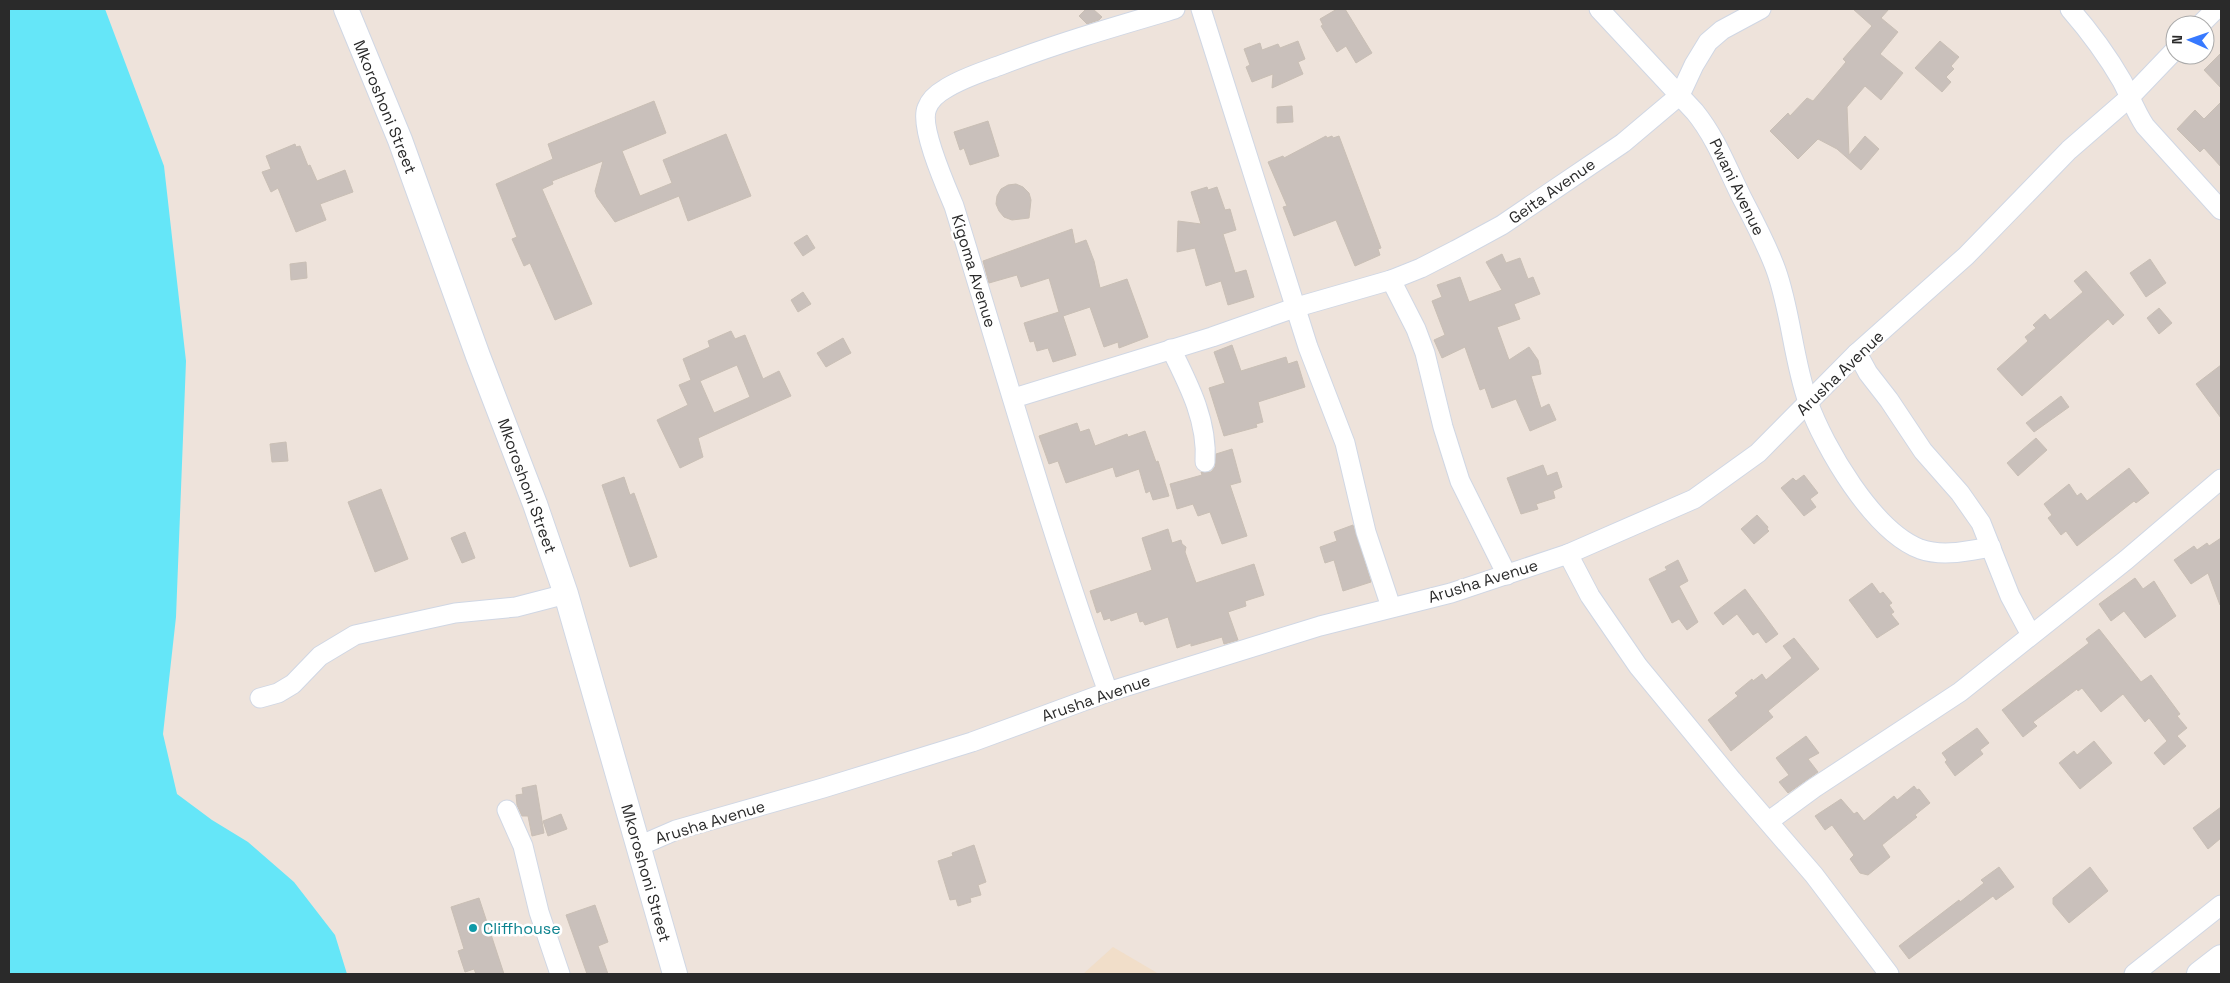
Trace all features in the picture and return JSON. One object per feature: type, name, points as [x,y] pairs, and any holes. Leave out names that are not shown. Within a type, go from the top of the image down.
[{"type":"street","name":"Mkoroshoni Street","points":[[346,9],[400,140],[478,356],[535,504],[566,594],[675,974]]},
{"type":"street","name":"Kigoma Avenue","points":[[1108,692],[1080,615],[1038,484],[1014,398],[954,206],[933,150],[925,118],[926,109],[938,93],[963,79],[1047,48],[1175,9]]},
{"type":"street","points":[[1201,9],[1308,347],[1345,443],[1366,532],[1391,607]]},
{"type":"street","name":"Pwani Avenue","points":[[1599,9],[1680,95],[1708,128],[1766,244],[1783,292],[1795,352],[1808,402],[1834,456],[1864,502],[1905,541],[1921,549],[1944,554],[1990,547]]},
{"type":"street","name":"Geita Avenue","points":[[1014,398],[1171,349],[1296,307],[1391,280],[1421,268],[1502,225],[1623,143],[1680,95],[1694,64],[1708,42],[1722,30],[1760,9]]},
{"type":"street","points":[[2070,9],[2102,47],[2130,97],[2135,111],[2145,126],[2221,210]]},
{"type":"street","name":"Arusha Avenue","points":[[639,846],[676,830],[823,788],[972,742],[1108,692],[1320,626],[1451,593],[1507,575],[1568,554],[1694,499],[1758,453],[1857,353],[1966,256],[2069,150],[2130,97],[2165,60]]},
{"type":"street","points":[[1391,280],[1416,329],[1425,353],[1443,427],[1460,481],[1507,575]]},
{"type":"street","points":[[1171,349],[1183,373],[1202,424],[1206,440],[1205,462]]},
{"type":"street","points":[[1857,353],[1923,452],[1960,493],[1981,524],[2010,596],[2030,635]]},
{"type":"street","points":[[1769,821],[1814,788],[1960,692],[2218,487]]},
{"type":"street","points":[[1568,554],[1590,596],[1638,666],[1832,898],[1889,974]]},
{"type":"street","points":[[260,698],[278,693],[292,684],[320,656],[355,635],[456,614],[516,607],[566,594]]},
{"type":"street","points":[[507,810],[523,846],[539,912],[560,974]]},
{"type":"street","points":[[2134,974],[2221,905]]},
{"type":"street","points":[[2199,974],[2221,956]]},
{"type":"shaded area","points":[[1113,947],[1159,974],[1083,974]]},
{"type":"water","points":[[9,9],[105,9],[164,166],[186,361],[176,617],[163,734],[177,794],[212,820],[248,842],[294,882],[335,935],[347,974],[9,974]]},
{"type":"building","points":[[1086,9],[1093,9],[1102,17],[1087,24],[1079,16]]},
{"type":"building","points":[[1337,9],[1345,9],[1372,53],[1356,63],[1346,46],[1337,52],[1321,26],[1323,25],[1320,19]]},
{"type":"building","points":[[1853,9],[1889,9],[1881,18],[1898,32],[1880,54],[1903,73],[1881,100],[1865,86],[1847,107],[1849,155],[1865,136],[1879,149],[1861,170],[1837,149],[1818,139],[1798,159],[1770,131],[1788,113],[1790,116],[1807,98],[1813,101],[1846,62],[1843,59],[1872,26]]},
{"type":"building","points":[[1298,41],[1305,59],[1298,62],[1303,74],[1272,88],[1273,74],[1252,82],[1246,67],[1250,65],[1244,49],[1260,43],[1262,50],[1278,44],[1280,48]]},
{"type":"building","points":[[1940,41],[1959,57],[1951,66],[1954,69],[1946,77],[1951,82],[1942,92],[1915,68]]},
{"type":"building","points":[[2221,53],[2221,88],[2204,70],[2209,65],[2215,65],[2215,59]]},
{"type":"building","points":[[654,101],[666,133],[622,151],[640,196],[672,183],[663,160],[726,134],[751,196],[688,221],[679,196],[615,222],[597,197],[595,191],[603,161],[552,181],[553,184],[542,189],[592,304],[555,320],[530,263],[524,266],[512,239],[517,237],[496,184],[553,159],[548,144]]},
{"type":"building","points":[[2221,102],[2221,167],[2204,148],[2200,152],[2177,129],[2195,110],[2204,119]]},
{"type":"building","points":[[1292,106],[1293,122],[1277,123],[1277,107]]},
{"type":"building","points":[[988,121],[999,156],[970,165],[964,148],[960,150],[954,132]]},
{"type":"building","points":[[1326,136],[1327,138],[1332,136],[1333,138],[1339,136],[1381,248],[1378,249],[1380,255],[1355,266],[1336,220],[1294,236],[1283,207],[1287,206],[1268,162],[1283,156],[1284,158]]},
{"type":"building","points":[[295,144],[296,147],[300,146],[308,166],[310,165],[317,181],[345,170],[353,192],[320,204],[326,220],[296,232],[278,188],[271,192],[262,172],[271,169],[266,156]]},
{"type":"building","points":[[1016,184],[1023,187],[1029,193],[1031,200],[1029,218],[1012,220],[1004,217],[996,204],[997,196],[1001,189],[1008,185]]},
{"type":"building","points":[[1207,187],[1208,190],[1217,187],[1225,210],[1230,209],[1236,230],[1223,234],[1235,273],[1246,270],[1254,297],[1228,305],[1221,281],[1206,286],[1195,248],[1177,252],[1178,221],[1201,224],[1191,192]]},
{"type":"building","points":[[1072,229],[1075,244],[1086,240],[1094,261],[1100,288],[1127,279],[1148,337],[1119,348],[1118,342],[1104,347],[1090,307],[1063,316],[1076,355],[1053,362],[1048,348],[1037,351],[1034,341],[1030,342],[1024,323],[1059,312],[1049,278],[1021,287],[1017,275],[989,283],[983,261]]},
{"type":"building","points":[[807,235],[815,248],[803,256],[794,243]]},
{"type":"building","points":[[1502,254],[1506,263],[1520,258],[1528,279],[1533,277],[1540,294],[1514,304],[1520,319],[1497,327],[1509,360],[1529,347],[1538,360],[1541,374],[1531,376],[1541,408],[1549,404],[1556,420],[1530,431],[1516,399],[1492,408],[1485,388],[1480,390],[1465,347],[1442,358],[1434,340],[1445,335],[1432,301],[1442,297],[1437,285],[1460,277],[1469,302],[1502,290],[1486,262]]},
{"type":"building","points":[[2150,259],[2166,283],[2146,297],[2130,273]]},
{"type":"building","points":[[306,262],[307,278],[291,280],[290,264]]},
{"type":"building","points":[[2086,271],[2124,315],[2113,325],[2108,319],[2022,396],[1997,369],[2028,341],[2025,337],[2036,328],[2033,325],[2045,314],[2050,320],[2083,292],[2074,281]]},
{"type":"building","points":[[803,292],[811,304],[798,312],[791,300]]},
{"type":"building","points":[[2159,308],[2172,323],[2159,334],[2147,318]]},
{"type":"building","points":[[731,331],[735,339],[745,335],[763,379],[779,371],[791,396],[698,438],[703,457],[680,468],[657,420],[688,405],[679,385],[691,380],[683,359],[710,347],[708,341]],"holes":[[[737,365],[750,397],[714,413],[700,381]]]},
{"type":"building","points":[[843,338],[851,353],[826,367],[817,353]]},
{"type":"building","points":[[1232,345],[1241,371],[1286,357],[1288,364],[1297,361],[1305,387],[1258,402],[1263,422],[1256,424],[1257,427],[1224,436],[1209,388],[1225,383],[1214,352]]},
{"type":"building","points":[[2221,365],[2221,418],[2196,384]]},
{"type":"building","points":[[2061,396],[2069,407],[2034,432],[2026,423]]},
{"type":"building","points":[[1077,423],[1080,432],[1089,429],[1095,446],[1127,434],[1128,437],[1145,431],[1156,462],[1158,461],[1169,496],[1153,500],[1150,491],[1146,493],[1139,469],[1116,477],[1113,467],[1066,483],[1058,461],[1049,464],[1039,436]]},
{"type":"building","points":[[2036,438],[2047,450],[2018,476],[2007,463]]},
{"type":"building","points":[[286,442],[288,461],[272,462],[270,444]]},
{"type":"building","points":[[1232,449],[1241,482],[1230,485],[1247,536],[1222,544],[1210,512],[1198,516],[1193,504],[1177,509],[1170,484],[1202,475],[1201,472],[1211,472],[1215,467],[1216,454]]},
{"type":"building","points":[[1543,465],[1547,476],[1557,472],[1562,487],[1553,491],[1555,498],[1536,504],[1538,509],[1521,514],[1507,478]]},
{"type":"building","points":[[2129,468],[2149,493],[2136,503],[2134,501],[2077,546],[2066,531],[2061,535],[2048,518],[2052,515],[2044,504],[2069,484],[2077,496],[2081,493],[2087,501]]},
{"type":"building","points":[[1804,475],[1818,493],[1810,499],[1816,507],[1804,516],[1781,488],[1793,478],[1796,481]]},
{"type":"building","points":[[624,477],[630,495],[634,493],[657,557],[630,567],[602,485]]},
{"type":"building","points":[[381,489],[408,559],[375,572],[348,502]]},
{"type":"building","points":[[1757,515],[1768,527],[1769,531],[1754,544],[1741,529]]},
{"type":"building","points":[[1353,525],[1371,582],[1343,591],[1334,560],[1325,563],[1320,547],[1337,541],[1334,532]]},
{"type":"building","points":[[1168,529],[1172,543],[1181,540],[1182,544],[1186,547],[1185,552],[1196,583],[1254,564],[1264,595],[1245,601],[1246,606],[1228,612],[1238,640],[1224,644],[1222,637],[1191,646],[1191,643],[1177,648],[1168,617],[1145,625],[1143,621],[1140,622],[1137,612],[1111,621],[1110,618],[1104,620],[1101,611],[1097,613],[1090,591],[1152,570],[1142,538]]},
{"type":"building","points":[[465,532],[475,558],[462,563],[451,538]]},
{"type":"building","points":[[2221,538],[2220,605],[2208,573],[2191,584],[2174,560],[2194,546],[2197,550],[2207,543],[2209,546]]},
{"type":"building","points":[[1678,560],[1688,581],[1679,586],[1698,622],[1687,630],[1679,619],[1672,623],[1649,579],[1667,570],[1665,567]]},
{"type":"building","points":[[2135,578],[2143,589],[2154,581],[2176,616],[2145,638],[2124,611],[2111,621],[2099,604]]},
{"type":"building","points":[[1872,583],[1880,594],[1883,592],[1892,603],[1889,605],[1894,612],[1891,614],[1899,624],[1877,638],[1849,600]]},
{"type":"building","points":[[1745,589],[1778,634],[1766,643],[1758,632],[1753,635],[1737,614],[1723,625],[1714,613]]},
{"type":"building","points":[[2099,629],[2141,682],[2151,675],[2180,714],[2177,716],[2187,728],[2177,736],[2186,746],[2164,765],[2154,753],[2167,741],[2149,718],[2145,722],[2123,694],[2101,712],[2082,688],[2078,691],[2077,689],[2033,722],[2037,726],[2023,737],[2002,710],[2089,643],[2086,639]]},
{"type":"building","points":[[1794,638],[1819,669],[1768,711],[1773,717],[1731,751],[1708,720],[1738,696],[1735,693],[1752,679],[1753,681],[1762,674],[1766,680],[1792,658],[1783,646]]},
{"type":"building","points":[[1977,728],[1989,743],[1980,750],[1983,754],[1955,776],[1945,762],[1947,760],[1942,753]]},
{"type":"building","points":[[1806,736],[1819,753],[1808,759],[1818,772],[1788,793],[1779,782],[1789,775],[1776,758]]},
{"type":"building","points":[[2094,741],[2112,763],[2080,789],[2059,763],[2074,751],[2077,755]]},
{"type":"building","points":[[536,785],[544,833],[532,836],[528,816],[522,816],[517,805],[516,795],[523,794],[522,788]]},
{"type":"building","points":[[1914,786],[1917,790],[1919,789],[1930,803],[1915,815],[1917,817],[1882,845],[1890,857],[1868,875],[1860,873],[1850,859],[1854,855],[1832,825],[1825,830],[1815,816],[1841,799],[1854,814],[1857,812],[1864,821],[1894,796],[1897,800]]},
{"type":"building","points":[[2221,807],[2221,838],[2208,849],[2193,828]]},
{"type":"building","points":[[561,814],[567,829],[548,836],[543,821]]},
{"type":"building","points":[[974,845],[986,882],[978,885],[981,895],[970,898],[971,902],[958,906],[956,899],[950,900],[938,861],[953,856],[952,853]]},
{"type":"building","points":[[1999,867],[2014,887],[1996,900],[1993,896],[1909,959],[1899,946],[1959,900],[1960,902],[1984,883],[1981,880]]},
{"type":"building","points":[[2090,867],[2108,891],[2069,923],[2053,904],[2053,898]]},
{"type":"building","name":"Cliffhouse","points":[[479,898],[504,974],[476,974],[474,969],[465,972],[458,951],[464,949],[451,907]]},
{"type":"building","points":[[595,905],[608,942],[598,946],[608,974],[587,974],[566,915]]},
{"type":"place","name":"Cliffhouse","points":[[473,928]]}]
